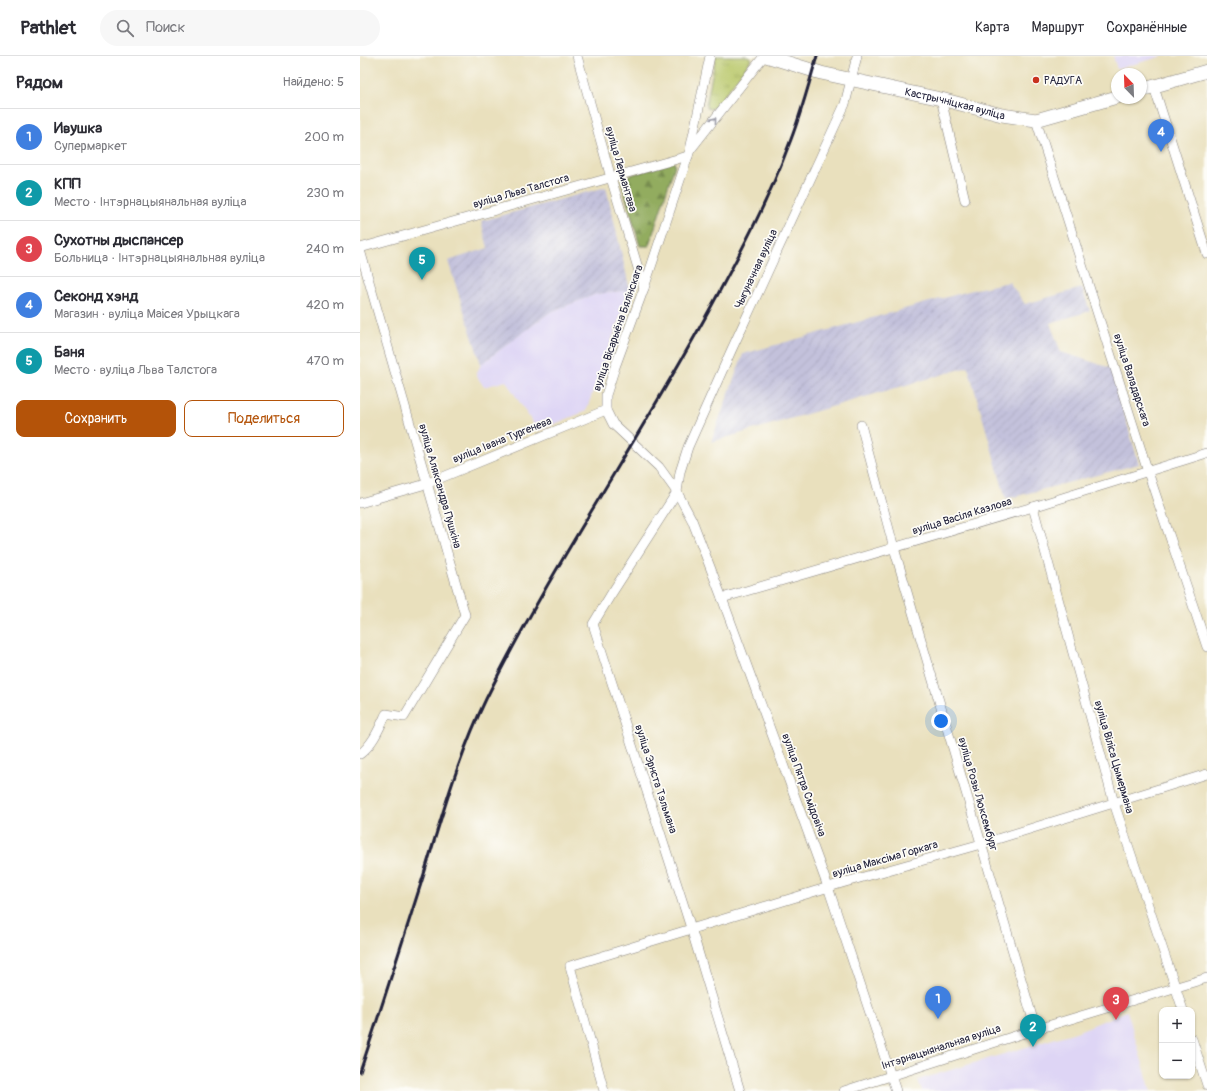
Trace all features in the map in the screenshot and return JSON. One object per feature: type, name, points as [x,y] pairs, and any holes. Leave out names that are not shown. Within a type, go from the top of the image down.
[{"type":"main road","name":"Кастрычніцкая вуліца","points":[[765,56],[789,59],[821,73],[942,99],[1002,115],[1036,120],[1111,99]]},
{"type":"main road","points":[[1147,88],[1207,71]]},
{"type":"street","name":"вуліца Лермантава","points":[[577,56],[644,288]]},
{"type":"street","name":"вуліца Вісарыёна Бялінскага","points":[[606,410],[606,395],[644,288],[689,153],[710,56]]},
{"type":"street","name":"вуліца Вісарыёна Бялінскага","points":[[689,153],[765,56]]},
{"type":"street","name":"Чыгуначная вуліца","points":[[677,492],[680,472],[688,447],[845,104],[857,56]]},
{"type":"street","points":[[1147,88],[1207,254]]},
{"type":"street","points":[[942,99],[966,200]]},
{"type":"street","name":"вуліца Валадарскага","points":[[1036,120],[1148,472],[1207,647]]},
{"type":"street","name":"вуліца Льва Талстога","points":[[360,249],[611,178],[689,153]]},
{"type":"street","name":"вуліца Аляксандра Пушкіна","points":[[360,249],[426,484],[465,615],[404,717],[386,714],[374,738],[366,749],[360,754]]},
{"type":"street","points":[[606,410],[613,424],[659,467],[677,492]]},
{"type":"street","name":"вуліца Івана Тургенева","points":[[360,503],[426,484],[606,410]]},
{"type":"street","name":"вуліца Розы Люксембург","points":[[861,425],[894,548],[1036,1030]]},
{"type":"street","name":"вуліца Васіля Казлова","points":[[722,598],[1033,507],[1207,453]]},
{"type":"street","name":"вуліца Пятра Смідовіча","points":[[677,492],[692,520],[722,598],[828,888],[896,1091]]},
{"type":"street","name":"вуліца Эрнста Тэльмана","points":[[677,492],[610,596],[594,624],[691,928],[740,1091]]},
{"type":"street","name":"вуліца Віліса Цымермана","points":[[1033,507],[1114,803],[1182,1007]]},
{"type":"street","name":"вуліца Максіма Горкага","points":[[604,1091],[570,966],[691,928],[981,844],[1207,774]]},
{"type":"street","name":"Інтэрнацыянальная вуліца","points":[[844,1091],[1207,978]]},
{"type":"street","points":[[1193,1043],[1207,1085]]},
{"type":"shaded area","points":[[1113,56],[1163,56],[1121,68],[1117,68]]},
{"type":"shaded area","points":[[606,187],[630,290],[596,294],[550,312],[481,364],[448,261],[488,248],[481,221]]},
{"type":"shaded area","points":[[1009,282],[1025,304],[1082,288],[1090,311],[1050,323],[1061,352],[1111,368],[1139,464],[1006,499],[968,367],[711,442],[743,354],[976,289]]},
{"type":"shaded area","points":[[630,290],[586,411],[538,431],[506,381],[484,387],[476,375],[481,364],[550,312],[596,294]]},
{"type":"shaded area","points":[[1127,1011],[1151,1091],[922,1091],[918,1080],[1076,1032]]},
{"type":"green space","points":[[716,56],[746,56],[750,57],[751,60],[716,106],[711,109],[707,108],[706,105]]},
{"type":"green space","points":[[674,162],[675,165],[649,246],[640,246],[621,180],[624,177]]},
{"type":"railway","points":[[360,1072],[452,785],[476,720],[541,596],[661,396],[747,240],[781,166],[804,102],[817,56]]},
{"type":"place","name":"РАДУГА","points":[[1036,80]]},
{"type":"place","name":"Секонд хэнд","points":[[1161,152]]},
{"type":"place","name":"Баня","points":[[422,280]]},
{"type":"place","name":"Ивушка","points":[[938,1019]]},
{"type":"place","name":"Сухотны дыспансер","points":[[1116,1020]]},
{"type":"place","name":"КПП","points":[[1033,1047]]}]
